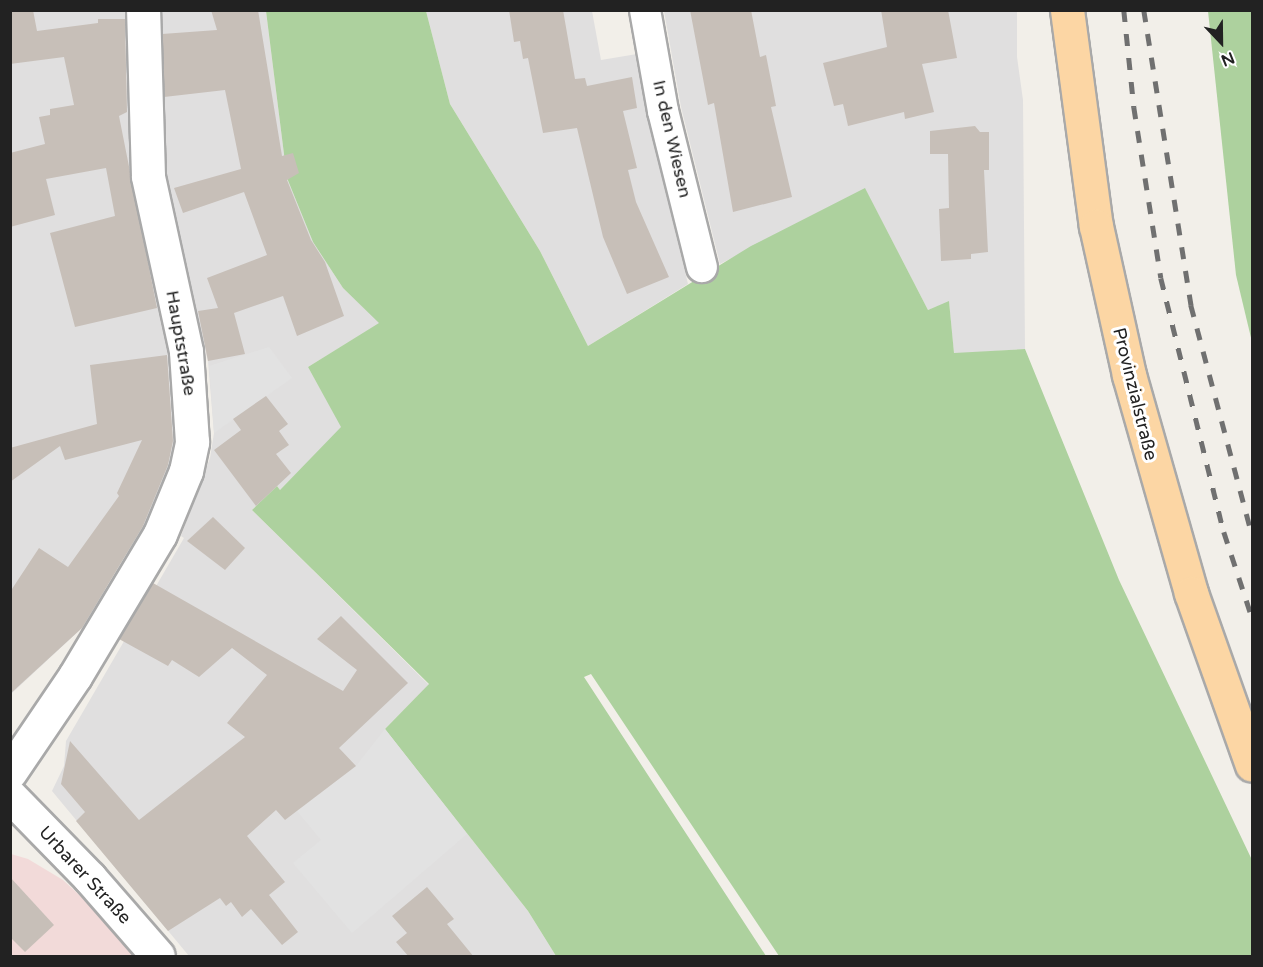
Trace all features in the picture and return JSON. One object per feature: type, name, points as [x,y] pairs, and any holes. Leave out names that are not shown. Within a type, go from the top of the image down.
[{"type":"main road","name":"Provinzialstraße","points":[[1067,10],[1096,226],[1129,375],[1191,593],[1252,765]]},
{"type":"street","name":"Hauptstraße","points":[[10,772],[75,676],[159,534],[186,471],[192,442],[186,351],[148,176],[143,10]]},
{"type":"street","name":"In den Wiesen","points":[[645,10],[663,111],[702,267]]},
{"type":"street","name":"Urbarer Straße","points":[[10,796],[90,878],[158,957]]},
{"type":"shaded area","points":[[11,11],[130,11],[134,59],[128,59],[130,160],[164,306],[180,423],[171,463],[142,532],[102,588],[105,591],[83,627],[11,694]]},
{"type":"shaded area","points":[[156,11],[266,11],[287,178],[313,242],[343,288],[380,323],[308,367],[342,427],[280,490],[277,486],[252,510],[429,685],[385,729],[528,911],[556,956],[189,956],[52,791],[64,766],[66,741],[184,538],[181,536],[210,458],[214,433],[208,361],[160,163],[165,162]]},
{"type":"shaded area","points":[[426,11],[592,11],[601,60],[637,54],[646,111],[688,284],[588,346],[540,251],[450,104]]},
{"type":"shaded area","points":[[664,11],[1017,11],[1017,57],[1023,100],[1025,349],[954,354],[949,302],[928,310],[865,189],[720,264],[681,107]]},
{"type":"shaded area","points":[[269,347],[292,378],[214,433],[209,366]]},
{"type":"shaded area","points":[[385,729],[467,834],[352,933],[293,863],[321,840],[297,811],[356,766]]},
{"type":"shaded area","points":[[11,854],[28,859],[63,880],[98,912],[135,956],[11,956]]},
{"type":"green space","points":[[266,11],[426,11],[450,104],[540,251],[588,346],[751,246],[865,188],[928,310],[949,301],[954,353],[1025,349],[1119,580],[1252,860],[1252,956],[779,956],[591,674],[584,677],[766,956],[556,956],[528,911],[385,729],[429,684],[252,510],[277,486],[280,490],[341,427],[308,367],[379,323],[343,288],[313,242],[287,178]]},
{"type":"green space","points":[[1208,11],[1252,11],[1252,342],[1236,275]]},
{"type":"building","points":[[10,10],[33,10],[37,31],[98,23],[98,19],[125,19],[127,112],[119,116],[157,308],[75,327],[50,233],[115,216],[106,168],[46,179],[55,215],[10,227],[10,153],[45,144],[39,117],[50,115],[50,109],[74,105],[64,57],[10,64]]},
{"type":"building","points":[[211,10],[258,10],[282,156],[293,153],[299,173],[287,180],[311,240],[325,262],[344,316],[297,336],[283,296],[234,313],[245,354],[208,361],[198,311],[218,308],[207,278],[267,255],[244,192],[183,213],[174,188],[241,169],[225,90],[164,97],[162,34],[217,30]]},
{"type":"building","points":[[509,10],[563,10],[575,79],[585,78],[587,86],[632,77],[637,108],[623,111],[637,168],[628,170],[636,202],[669,277],[627,294],[603,237],[577,128],[543,133],[528,58],[523,59],[520,41],[514,42]]},
{"type":"building","points":[[690,10],[751,10],[760,57],[766,55],[776,106],[771,107],[792,197],[733,212],[714,103],[708,105]]},
{"type":"building","points":[[881,10],[948,10],[957,58],[922,64],[934,112],[905,119],[904,112],[848,126],[843,104],[834,106],[823,63],[887,47]]},
{"type":"building","points":[[975,126],[980,132],[989,132],[989,170],[984,170],[988,252],[971,254],[971,259],[941,261],[939,209],[949,208],[948,154],[930,154],[930,131]]},
{"type":"building","points":[[167,355],[173,441],[168,465],[143,526],[82,628],[10,694],[10,592],[39,548],[68,567],[119,496],[117,493],[142,440],[65,460],[60,446],[10,482],[10,448],[97,424],[90,365]]},
{"type":"building","points":[[266,396],[288,424],[279,431],[289,445],[276,454],[291,473],[256,506],[214,450],[241,430],[233,419]]},
{"type":"building","points":[[213,517],[245,548],[225,570],[187,541]]},
{"type":"building","points":[[153,583],[343,691],[357,670],[317,639],[341,616],[408,683],[339,748],[356,766],[285,820],[276,810],[247,836],[285,882],[269,895],[298,932],[282,945],[251,909],[242,917],[231,902],[226,906],[220,898],[168,931],[76,821],[85,812],[61,784],[70,741],[139,820],[245,737],[227,723],[267,675],[232,648],[199,677],[172,660],[168,666],[119,639]]},
{"type":"building","points":[[10,877],[54,925],[25,952],[10,937]]},
{"type":"building","points":[[427,887],[454,919],[447,924],[474,957],[409,957],[396,942],[407,933],[392,916]]},
{"type":"railway","points":[[1124,10],[1134,107],[1161,278],[1224,532],[1252,617]]},
{"type":"railway","points":[[1144,10],[1191,305],[1252,535]]}]
